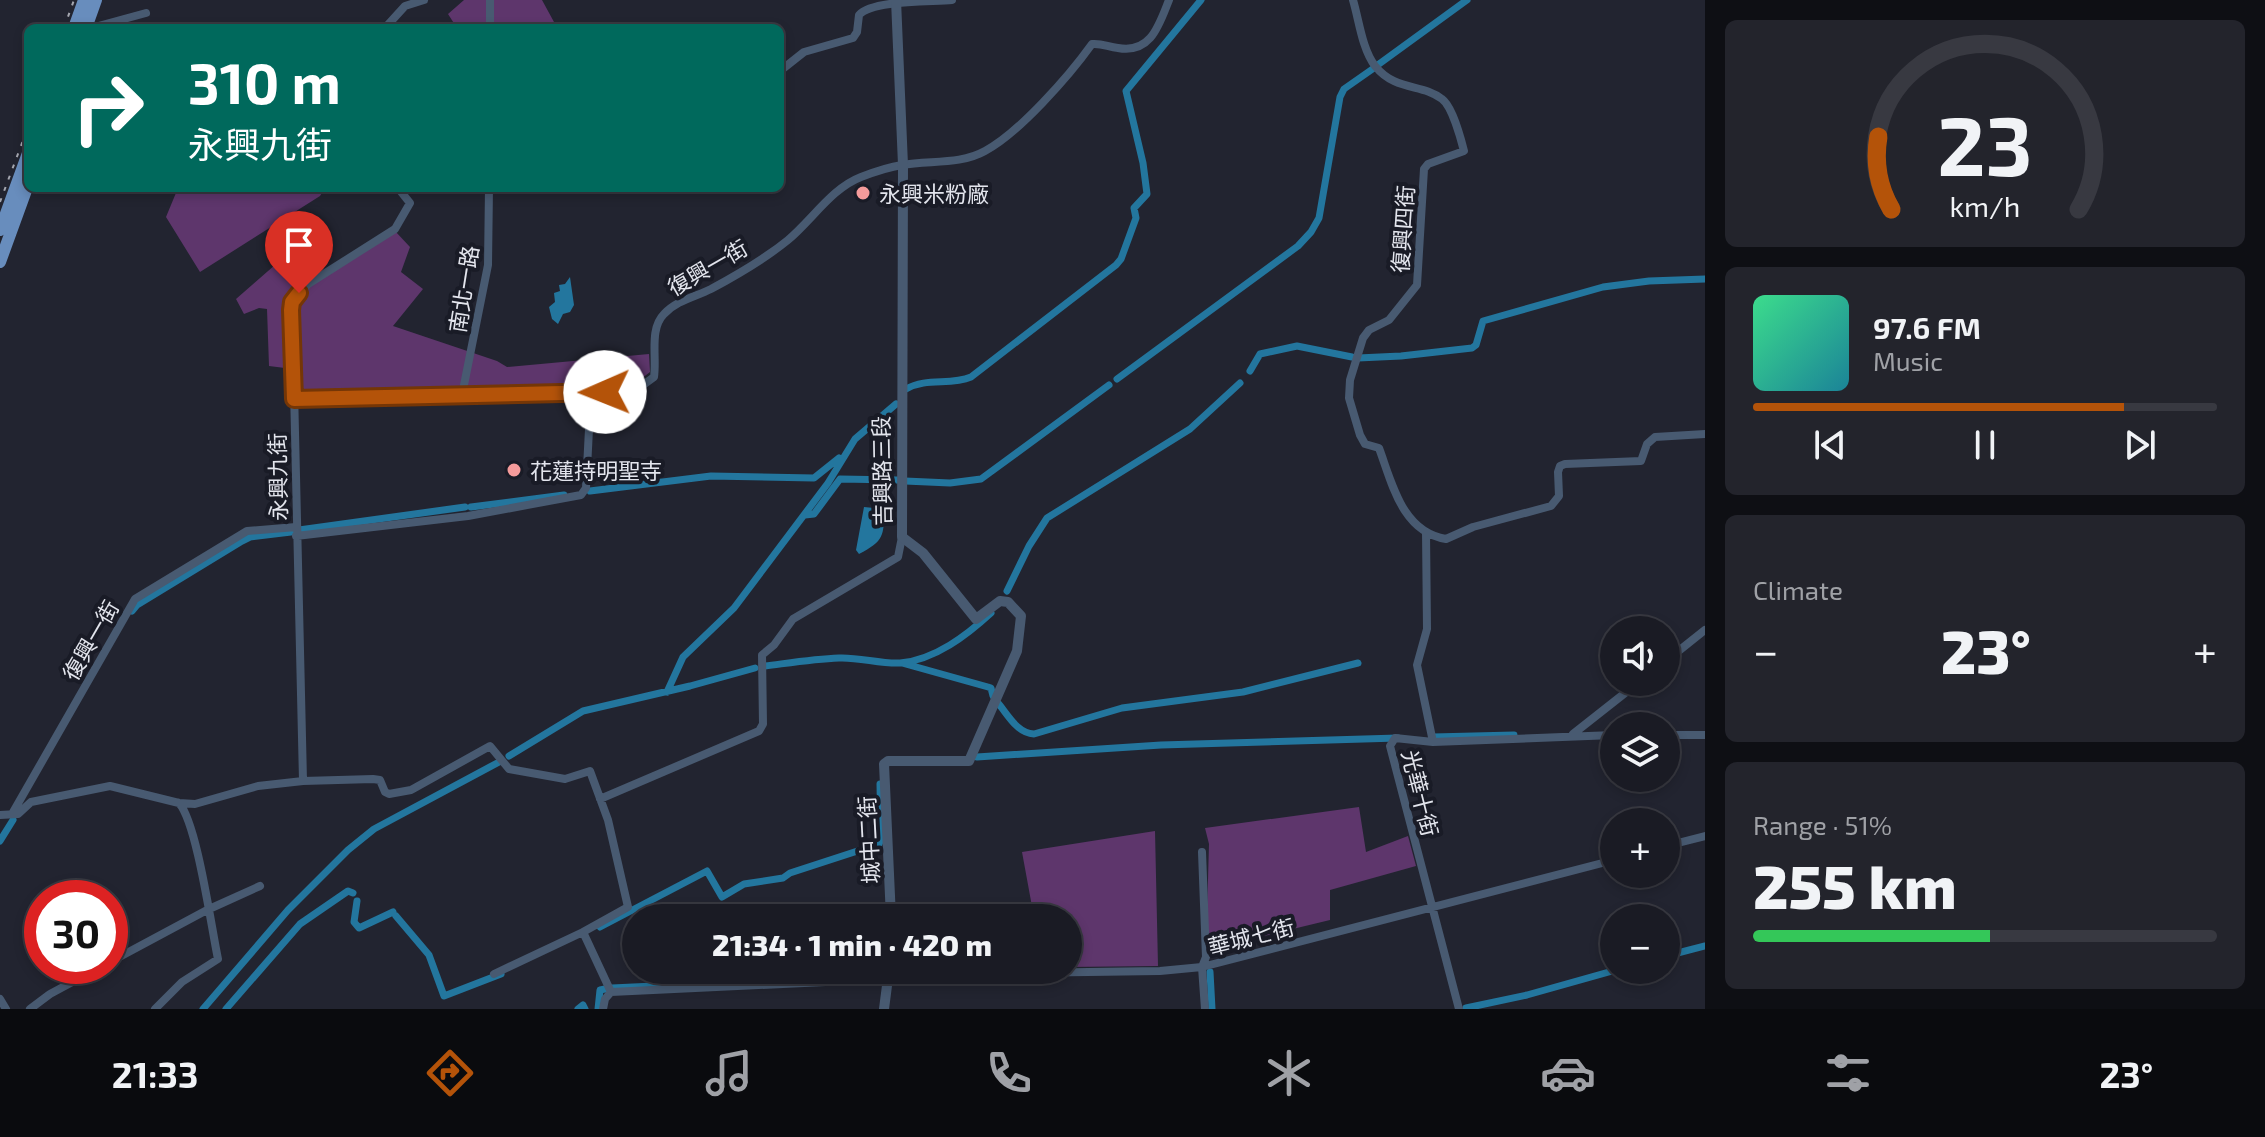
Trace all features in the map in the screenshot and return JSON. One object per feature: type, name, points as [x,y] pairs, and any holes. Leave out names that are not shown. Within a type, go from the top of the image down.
[{"type":"main road","points":[[75,24],[84,0]]},
{"type":"main road","points":[[90,24],[96,0]]},
{"type":"main road","points":[[0,262],[6,223],[24,166]]},
{"type":"main road","points":[[6,223],[24,192]]},
{"type":"street","points":[[389,24],[405,6],[424,0]]},
{"type":"street","points":[[490,0],[490,24]]},
{"type":"street","points":[[784,68],[804,52],[853,38],[861,11],[896,1],[952,0]]},
{"type":"street","name":"復興一街","points":[[12,814],[135,599],[247,531],[296,531],[468,516],[581,495],[586,488],[589,429],[594,421],[654,377],[657,350],[653,337],[664,314],[787,241],[852,182],[903,165],[970,158],[987,150],[1011,134],[1092,44],[1101,43],[1121,49],[1144,46],[1152,39],[1169,0]]},
{"type":"street","name":"復興四街","points":[[1353,0],[1374,65],[1393,82],[1442,99],[1448,106],[1464,151],[1428,164],[1424,169],[1417,285],[1389,320],[1369,330],[1363,338],[1350,380],[1349,398],[1360,435],[1365,444],[1379,448],[1402,511],[1426,532]]},
{"type":"street","name":"吉興路三段","points":[[888,761],[969,761],[1017,651],[1021,616],[1008,602],[1000,601],[976,619],[923,553],[902,537],[903,165],[896,1]]},
{"type":"street","points":[[104,24],[146,13]]},
{"type":"street","name":"永興九街","points":[[303,781],[292,302],[308,284],[395,229],[410,203],[401,192]]},
{"type":"street","name":"南北一路","points":[[462,395],[488,265],[489,192]]},
{"type":"street","points":[[294,399],[633,392]]},
{"type":"street","points":[[1426,532],[1446,539],[1473,527],[1551,506],[1559,496],[1558,472],[1560,466],[1565,464],[1641,461],[1647,444],[1655,437],[1705,434]]},
{"type":"street","name":"光華十街","points":[[1426,532],[1427,629],[1417,665],[1433,742],[1395,738],[1390,746],[1459,1009]]},
{"type":"street","points":[[600,799],[759,731],[763,724],[762,655],[774,645],[793,619],[898,557],[902,537]]},
{"type":"street","points":[[1680,650],[1705,630]]},
{"type":"street","points":[[1572,735],[1621,696]]},
{"type":"street","points":[[1433,742],[1600,735]]},
{"type":"street","points":[[1680,735],[1705,735]]},
{"type":"street","points":[[0,815],[18,814],[31,802],[110,786],[179,803],[203,803],[258,786],[303,781],[380,780],[389,794],[411,790],[490,746],[509,769],[565,779],[590,771],[608,820],[628,907],[494,974]]},
{"type":"street","name":"城中二街","points":[[888,761],[884,764],[890,904]]},
{"type":"street","points":[[155,1009],[182,982],[218,959],[192,831],[179,803]]},
{"type":"street","points":[[1680,842],[1705,836]]},
{"type":"street","points":[[1202,852],[1205,1009]]},
{"type":"street","name":"華城七街","points":[[1082,970],[1202,967],[1600,864]]},
{"type":"street","points":[[128,952],[260,886]]},
{"type":"street","points":[[583,932],[611,992],[603,1008]]},
{"type":"street","points":[[30,1009],[69,984]]},
{"type":"street","name":"華城七街","points":[[611,992],[741,984]]},
{"type":"street","points":[[884,1009],[887,984]]},
{"type":"street","points":[[0,999],[6,1009]]},
{"type":"shaded area","points":[[464,0],[542,0],[554,22],[454,24],[448,14]]},
{"type":"shaded area","points":[[176,192],[322,192],[200,272],[166,217]]},
{"type":"shaded area","points":[[395,231],[410,247],[401,272],[423,289],[393,326],[507,367],[649,354],[650,372],[624,392],[297,395],[285,368],[269,366],[267,309],[259,308],[244,314],[236,299],[299,244],[311,262],[304,284]]},
{"type":"shaded area","points":[[1359,807],[1366,852],[1408,836],[1416,866],[1330,890],[1330,920],[1206,950],[1209,844],[1205,828]]},
{"type":"shaded area","points":[[1155,831],[1158,966],[1082,967],[1082,904],[1032,904],[1022,852]]},
{"type":"water","points":[[570,277],[574,305],[570,312],[563,314],[558,324],[552,319],[549,307],[555,302],[554,293],[560,291],[559,285],[565,284]]},
{"type":"water","points":[[864,507],[884,509],[884,526],[878,541],[859,554],[856,550]]},
{"type":"waterway","points":[[906,389],[922,383],[971,377],[1121,259],[1136,218],[1134,208],[1147,194],[1126,91],[1201,0]]},
{"type":"waterway","points":[[1379,64],[1467,0]]},
{"type":"waterway","points":[[1117,379],[1298,246],[1311,232],[1319,218],[1340,97],[1344,89],[1374,68]]},
{"type":"waterway","points":[[1358,358],[1472,348],[1476,345],[1483,321],[1603,287],[1705,279]]},
{"type":"waterway","points":[[1250,371],[1260,354],[1297,346],[1352,357]]},
{"type":"waterway","points":[[1007,591],[1047,518],[1190,429],[1240,383]]},
{"type":"waterway","points":[[905,481],[950,483],[981,479],[1109,385]]},
{"type":"waterway","points":[[667,692],[683,657],[734,608],[828,483],[855,439],[896,404]]},
{"type":"waterway","points":[[590,491],[711,476],[814,478],[839,458]]},
{"type":"waterway","points":[[805,515],[814,514],[840,479],[897,480]]},
{"type":"waterway","points":[[471,507],[564,495]]},
{"type":"waterway","points":[[299,530],[465,507]]},
{"type":"waterway","points":[[132,611],[137,605],[250,537],[291,532]]},
{"type":"waterway","points":[[765,666],[839,658],[892,663],[913,661],[950,645],[991,613]]},
{"type":"waterway","points":[[902,663],[991,688],[993,696]]},
{"type":"waterway","points":[[998,703],[1018,727],[1034,734],[1122,708],[1243,692],[1358,663]]},
{"type":"waterway","points":[[509,756],[583,711],[755,668]]},
{"type":"waterway","points":[[1433,737],[1514,735]]},
{"type":"waterway","points":[[977,757],[1161,745],[1398,738]]},
{"type":"waterway","points":[[203,1009],[288,910],[348,850],[374,829],[501,761]]},
{"type":"waterway","points":[[600,927],[707,871],[722,897],[744,884],[783,878],[879,844],[880,784]]},
{"type":"waterway","points":[[0,841],[13,820]]},
{"type":"waterway","points":[[226,1009],[300,924],[348,891],[353,893]]},
{"type":"waterway","points":[[357,901],[354,922],[359,928],[393,912]]},
{"type":"waterway","points":[[396,916],[429,955],[444,996],[501,974]]},
{"type":"waterway","points":[[1680,952],[1705,946]]},
{"type":"waterway","points":[[1210,972],[1212,1009]]},
{"type":"waterway","points":[[1466,1008],[1600,974]]},
{"type":"waterway","points":[[612,988],[696,984]]},
{"type":"waterway","points":[[598,1009],[600,990],[605,989]]},
{"type":"waterway","points":[[578,1009],[583,1005],[585,1009]]},
{"type":"railway","points":[[65,24],[74,0]]},
{"type":"railway","points":[[0,202],[24,138]]},
{"type":"place","name":"永興米粉廠","points":[[863,193]]},
{"type":"place","name":"花蓮持明聖寺","points":[[514,470]]},
{"type":"route","points":[[299,293],[292,302],[291,310],[294,399],[605,392]]}]
